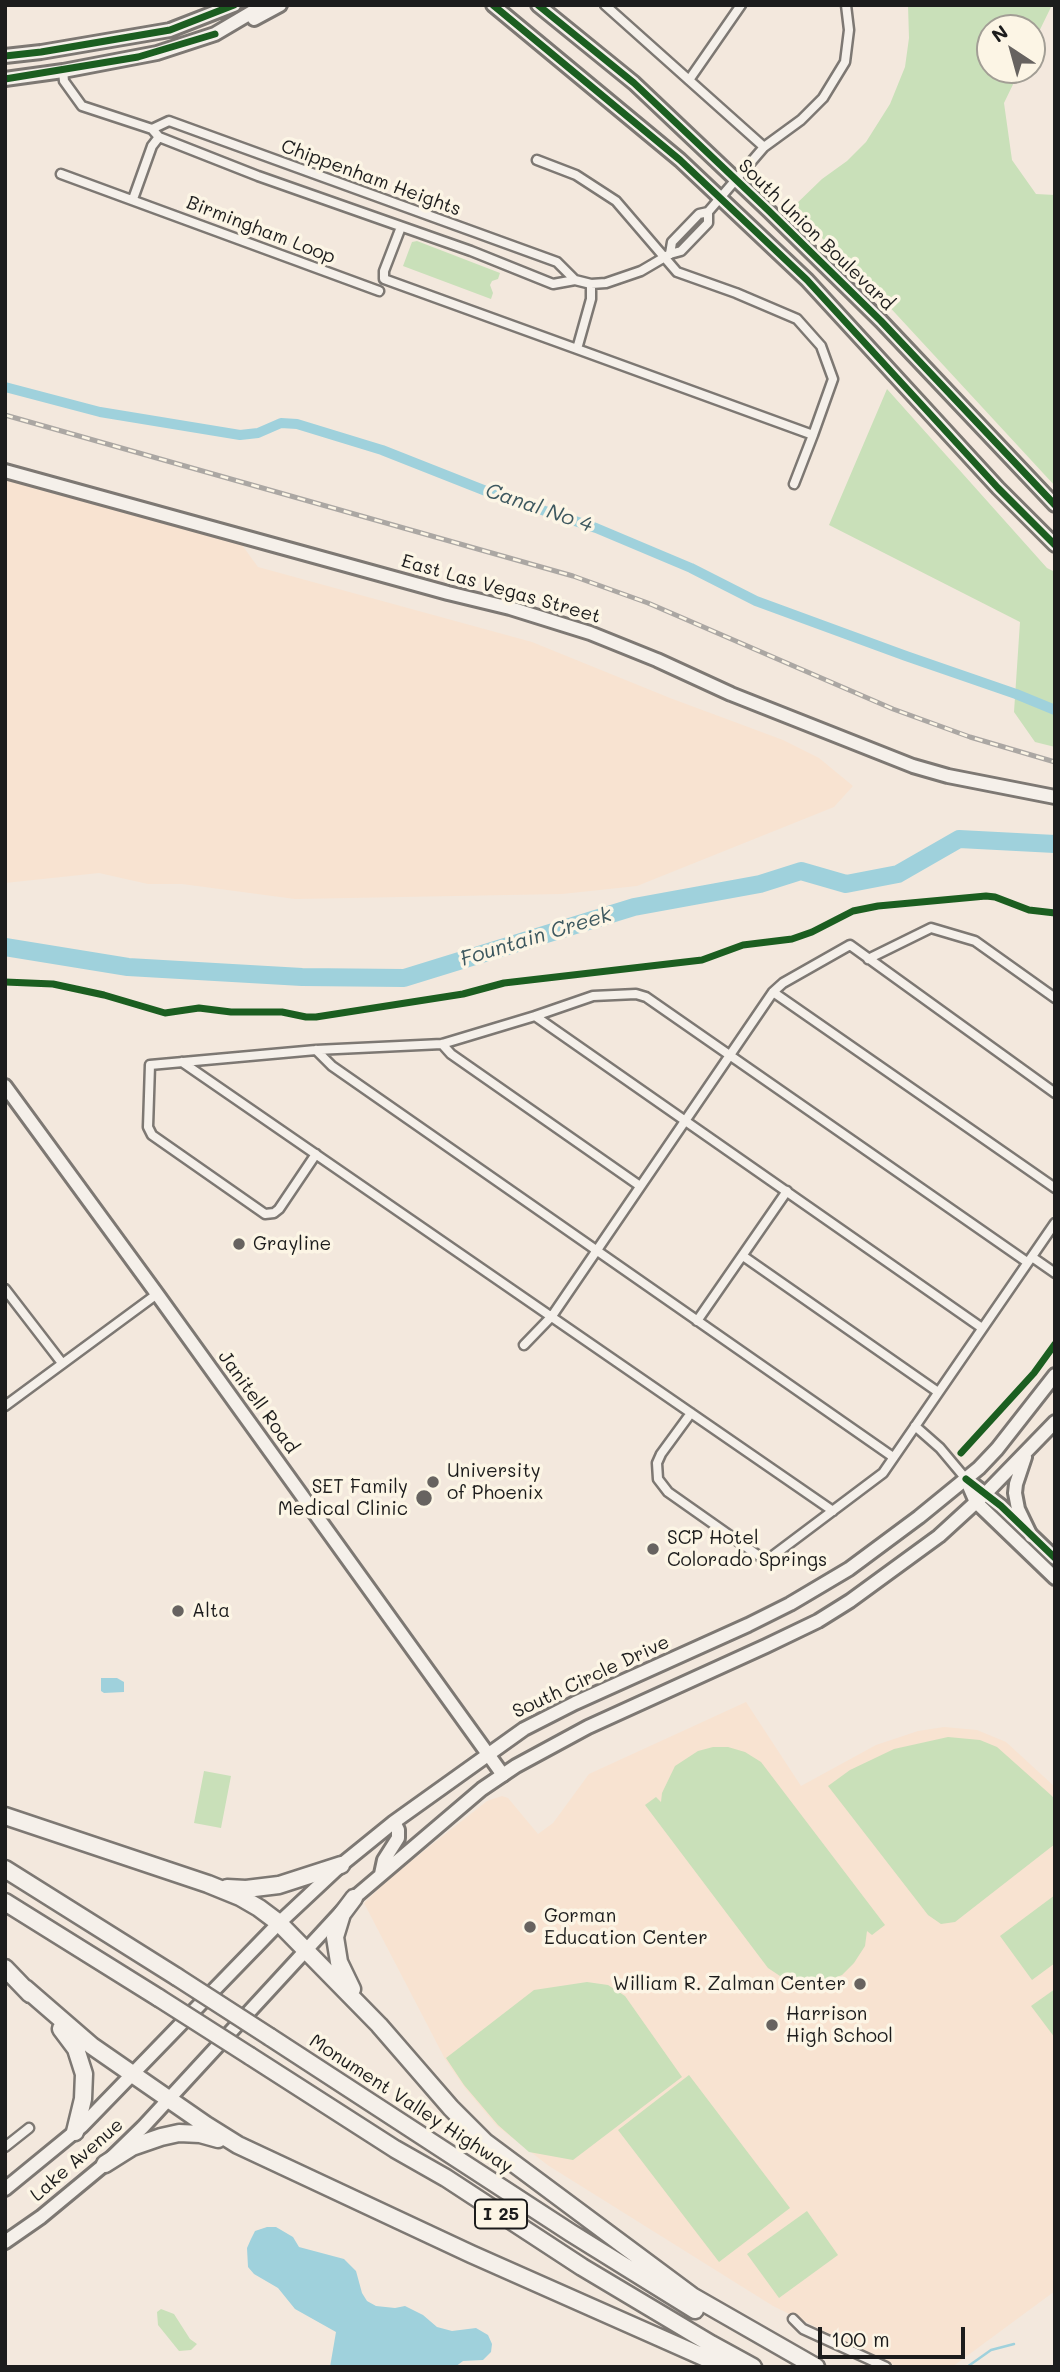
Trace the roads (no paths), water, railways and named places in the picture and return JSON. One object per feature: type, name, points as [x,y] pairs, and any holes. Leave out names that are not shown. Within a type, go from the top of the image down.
[{"type":"highway","points":[[5,1816],[218,1888],[240,1897],[279,1923],[379,2025],[485,2142],[692,2296],[816,2367]]},
{"type":"highway","points":[[218,1888],[246,1889],[279,1885],[341,1865]]},
{"type":"highway","name":"Monument Valley Highway","points":[[5,1869],[595,2248],[688,2305],[799,2367]]},
{"type":"highway","points":[[354,1898],[338,1924],[336,1951],[348,1983],[379,2025]]},
{"type":"highway","name":"I 25","points":[[5,1902],[395,2149],[446,2178],[582,2267],[753,2367]]},
{"type":"highway","points":[[5,1968],[92,2046],[238,2145],[471,2254],[726,2367]]},
{"type":"highway","points":[[25,1987],[67,2035],[81,2060],[85,2087],[75,2132]]},
{"type":"highway","points":[[106,2164],[132,2147],[179,2133],[200,2134],[238,2145]]},
{"type":"main road","points":[[5,56],[149,34],[190,24],[219,9],[234,5]]},
{"type":"main road","points":[[215,34],[264,5]]},
{"type":"main road","points":[[5,79],[157,53],[215,34],[279,5]]},
{"type":"main road","name":"South Union Boulevard","points":[[493,5],[680,160],[807,281],[998,488],[1055,545]]},
{"type":"main road","name":"South Union Boulevard","points":[[538,5],[634,83],[881,320],[1055,505]]},
{"type":"main road","name":"East Las Vegas Street","points":[[5,471],[510,608],[590,633],[732,694],[913,766],[974,782],[1055,797]]},
{"type":"main road","name":"Janitell Road","points":[[5,1086],[158,1294],[503,1775]]},
{"type":"main road","name":"South Circle Drive","points":[[133,2075],[279,1923],[341,1865],[394,1822],[488,1753],[544,1718],[790,1604],[876,1550],[966,1479],[997,1449],[1055,1375]]},
{"type":"main road","points":[[169,2099],[354,1898],[461,1805],[503,1775],[624,1709],[818,1621],[905,1563],[981,1498],[1055,1422]]},
{"type":"main road","points":[[1028,1451],[1018,1475],[1015,1493],[1018,1509],[1031,1536]]},
{"type":"main road","points":[[966,1479],[1055,1578]]},
{"type":"main road","points":[[981,1498],[1055,1558]]},
{"type":"main road","points":[[381,1874],[384,1860],[398,1838],[394,1822]]},
{"type":"main road","name":"Lake Avenue","points":[[5,2189],[75,2132],[133,2075]]},
{"type":"main road","name":"Lake Avenue","points":[[5,2242],[41,2217],[106,2164],[169,2099]]},
{"type":"street","points":[[605,5],[764,147]]},
{"type":"street","points":[[689,80],[741,5]]},
{"type":"street","name":"Chippenham Heights","points":[[62,71],[64,81],[82,106],[152,129],[159,137],[258,176],[471,251],[553,284],[575,280],[591,284],[606,283],[641,271],[681,251],[708,223],[708,212],[764,147],[801,120],[823,98],[845,62],[849,30],[846,5]]},
{"type":"street","name":"Chippenham Heights","points":[[152,129],[169,121],[175,123],[557,262],[575,280]]},
{"type":"street","points":[[133,199],[152,146],[159,137]]},
{"type":"street","points":[[537,160],[576,175],[616,201],[667,256],[677,272],[797,319],[821,346],[833,379],[794,484]]},
{"type":"street","name":"Birmingham Loop","points":[[61,174],[379,291]]},
{"type":"street","points":[[401,227],[384,271],[384,279],[813,435]]},
{"type":"street","points":[[577,349],[591,299],[591,284]]},
{"type":"street","points":[[868,959],[924,929],[931,928],[975,941],[1055,998]]},
{"type":"street","points":[[524,1346],[552,1316],[773,992],[783,983],[850,945],[1055,1093]]},
{"type":"street","points":[[773,992],[1055,1188]]},
{"type":"street","points":[[316,1154],[279,1209],[265,1214],[149,1132],[149,1065],[316,1049],[442,1044],[535,1016],[583,998],[636,994],[646,997],[1029,1259],[1055,1273]]},
{"type":"street","points":[[535,1016],[982,1328]]},
{"type":"street","points":[[442,1044],[451,1054],[640,1186]]},
{"type":"street","points":[[316,1049],[332,1066],[893,1457]]},
{"type":"street","points":[[182,1062],[833,1511]]},
{"type":"street","points":[[697,1321],[787,1191]]},
{"type":"street","points":[[691,1413],[661,1454],[657,1463],[658,1479],[668,1492],[766,1560],[877,1479],[1055,1223]]},
{"type":"street","points":[[743,1256],[937,1392]]},
{"type":"street","points":[[5,1289],[62,1363]]},
{"type":"street","points":[[5,1406],[158,1294]]},
{"type":"street","points":[[915,1426],[940,1448],[966,1479]]},
{"type":"street","points":[[5,2147],[29,2128]]},
{"type":"street","points":[[793,2319],[803,2329],[886,2367]]},
{"type":"water","points":[[101,1678],[117,1678],[124,1682],[124,1692],[104,1693],[101,1691]]},
{"type":"water","points":[[276,2227],[293,2237],[299,2247],[344,2259],[356,2271],[367,2301],[376,2306],[405,2306],[423,2315],[437,2327],[452,2331],[476,2328],[488,2335],[492,2344],[491,2352],[483,2360],[463,2361],[455,2367],[330,2367],[336,2332],[295,2309],[278,2288],[254,2274],[248,2267],[247,2248],[251,2239],[255,2231]]},
{"type":"waterway","name":"Canal No 4","points":[[5,387],[100,412],[240,435],[258,433],[281,423],[297,424],[382,450],[491,493],[596,528],[691,568],[756,601],[1055,710]]},
{"type":"waterway","name":"Fountain Creek","points":[[5,947],[128,967],[302,977],[404,978],[634,907],[760,884],[801,871],[846,884],[898,874],[959,839],[1055,844]]},
{"type":"waterway","points":[[967,2367],[991,2350],[1014,2344]]},
{"type":"railway","points":[[5,415],[573,576],[648,603],[893,709],[970,737],[1055,762]]},
{"type":"place","name":"Grayline","points":[[239,1244]]},
{"type":"place","name":"University of Phoenix","points":[[433,1482]]},
{"type":"place","name":"SET Family Medical Clinic","points":[[424,1498]]},
{"type":"place","name":"SCP Hotel Colorado Springs","points":[[653,1549]]},
{"type":"place","name":"Alta","points":[[178,1611]]},
{"type":"place","name":"Gorman Education Center","points":[[530,1927]]},
{"type":"place","name":"William R. Zalman Center","points":[[860,1984]]},
{"type":"place","name":"Harrison High School","points":[[772,2025]]}]
